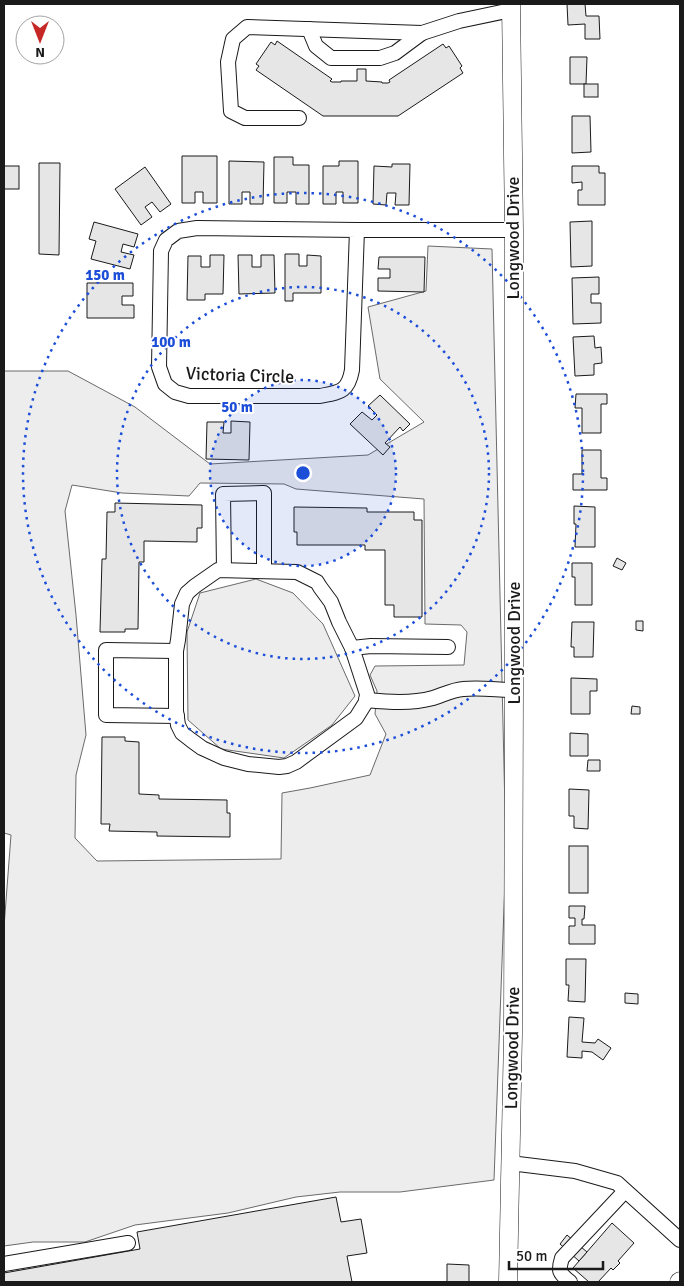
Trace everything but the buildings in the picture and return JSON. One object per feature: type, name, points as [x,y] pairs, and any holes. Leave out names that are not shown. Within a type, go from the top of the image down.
[{"type":"main road","name":"Longwood Drive","points":[[508,1282],[513,1034],[514,690],[514,230],[511,7]]},
{"type":"street","points":[[310,29],[316,46],[331,58],[380,58],[395,53],[422,33],[511,7]]},
{"type":"street","points":[[299,118],[245,118],[231,111],[228,62],[233,39],[246,27],[422,33]]},
{"type":"street","name":"Victoria Circle","points":[[357,230],[352,370],[350,381],[340,392],[320,396],[189,396],[175,392],[166,384],[159,367],[161,251],[166,240],[178,232],[197,228],[514,230]]},
{"type":"street","points":[[224,570],[223,494],[264,494],[264,570]]},
{"type":"street","points":[[218,570],[224,570],[297,572],[317,582],[331,602],[352,648],[367,694],[366,700],[356,718],[296,762],[287,766],[248,764],[224,758],[202,748],[182,733],[178,725],[176,651],[182,604],[187,593],[218,570]]},
{"type":"street","points":[[352,648],[372,646],[448,647]]},
{"type":"street","points":[[176,651],[106,650],[106,715],[177,716]]},
{"type":"street","points":[[366,700],[392,702],[420,700],[464,689],[514,690]]},
{"type":"street","points":[[510,1163],[574,1172],[617,1183],[680,1240]]},
{"type":"street","points":[[570,1282],[562,1275],[559,1268],[562,1258],[626,1191]]},
{"type":"street","points":[[4,1264],[128,1243]]},
{"type":"shaded area","points":[[428,246],[492,249],[506,853],[494,1180],[400,1192],[340,1192],[296,1197],[228,1213],[135,1225],[85,1242],[33,1242],[4,1246],[4,927],[11,835],[4,833],[4,371],[68,371],[135,407],[210,464],[368,455],[424,422],[380,379],[368,307],[426,291]],"holes":[[[200,483],[284,484],[296,489],[424,499],[425,624],[461,625],[467,632],[464,665],[375,666],[370,675],[377,691],[375,714],[386,734],[370,775],[282,793],[281,859],[97,861],[75,838],[76,775],[86,735],[65,511],[72,485],[122,493],[189,496]]]},
{"type":"shaded area","points":[[256,579],[293,593],[323,624],[355,696],[332,725],[284,758],[221,749],[188,720],[187,632],[200,593]]}]
